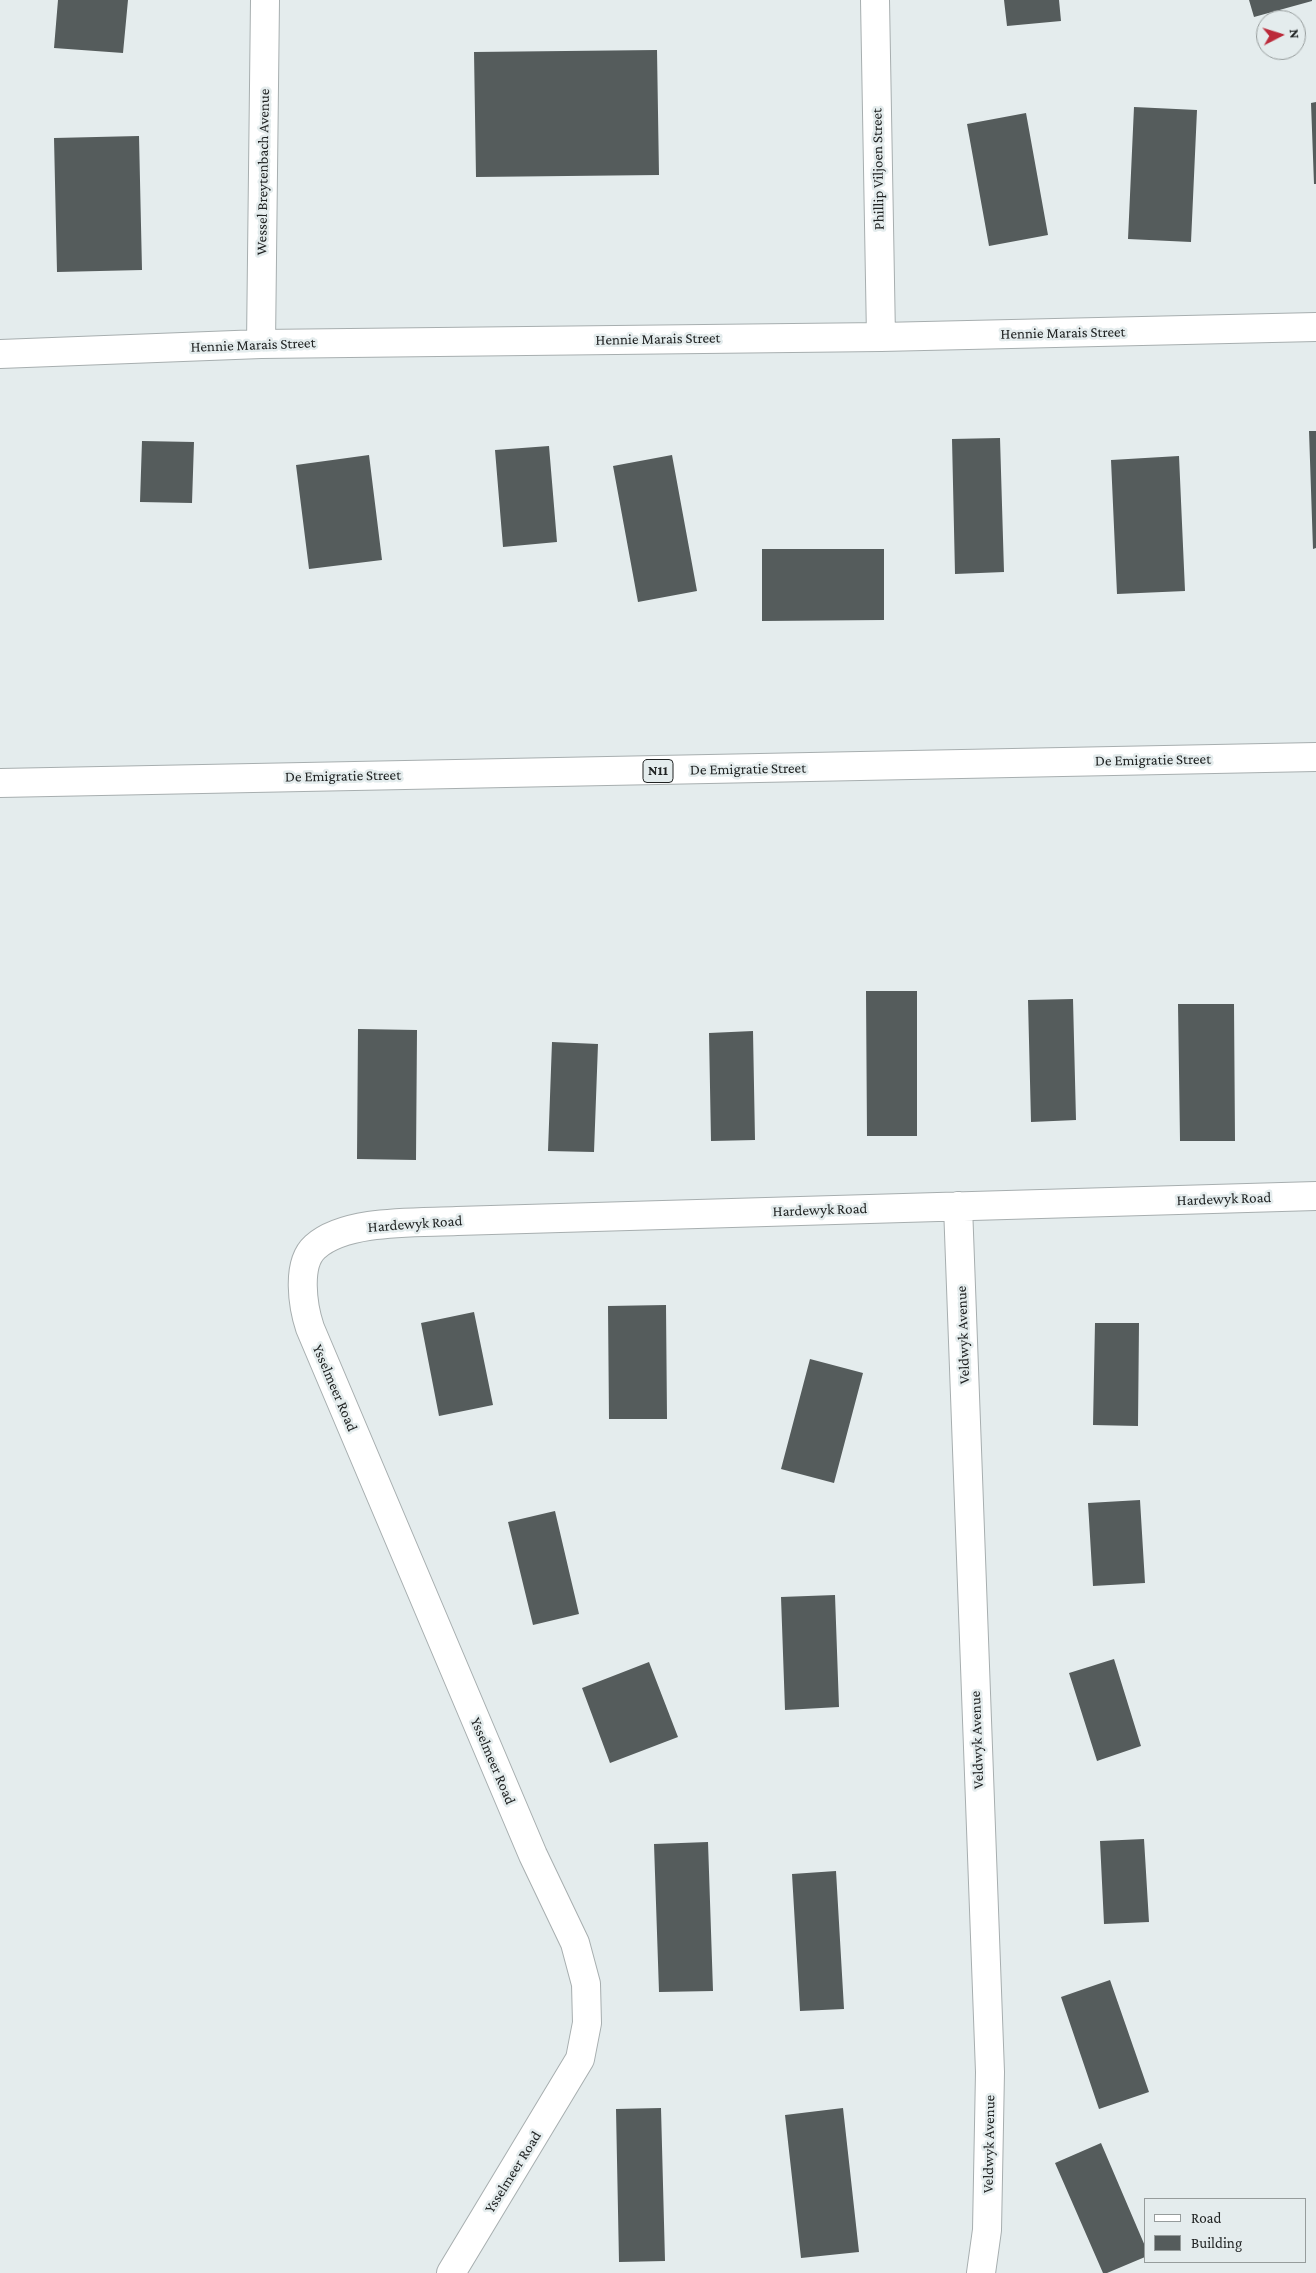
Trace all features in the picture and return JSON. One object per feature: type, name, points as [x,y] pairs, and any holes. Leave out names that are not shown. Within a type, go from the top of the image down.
[{"type":"main road","name":"Wessel Breytenbach Avenue","points":[[261,344],[265,0]]},
{"type":"main road","name":"Phillip Viljoen Street","points":[[875,0],[881,337]]},
{"type":"main road","name":"Hennie Marais Street","points":[[0,354],[261,344],[881,337],[1316,327]]},
{"type":"main road","name":"De Emigratie Street","points":[[0,783],[1316,757]]},
{"type":"main road","name":"Hardewyk Road","points":[[325,1239],[346,1230],[372,1226],[457,1221],[1316,1196]]},
{"type":"main road","name":"Veldwyk Avenue","points":[[958,1206],[990,2072],[987,2230],[981,2273]]},
{"type":"main road","name":"Ysselmeer Road","points":[[325,1239],[313,1248],[305,1266],[302,1288],[304,1309],[310,1328],[533,1855],[575,1943],[586,1984],[586,2023],[580,2059],[451,2273]]},
{"type":"building","points":[[58,0],[128,0],[123,53],[54,48]]},
{"type":"building","points":[[1004,0],[1059,0],[1061,21],[1007,26]]},
{"type":"building","points":[[1249,0],[1312,0],[1279,10],[1256,10],[1256,16],[1254,17]]},
{"type":"building","points":[[657,50],[659,175],[476,177],[474,52]]},
{"type":"building","points":[[1316,102],[1316,184],[1314,184],[1311,103]]},
{"type":"building","points":[[1134,107],[1197,110],[1191,242],[1128,239]]},
{"type":"building","points":[[1026,113],[1048,235],[989,246],[967,124]]},
{"type":"building","points":[[139,136],[142,270],[57,272],[54,138]]},
{"type":"building","points":[[1309,431],[1316,431],[1316,548],[1313,549]]},
{"type":"building","points":[[1000,438],[1004,572],[955,574],[952,439]]},
{"type":"building","points":[[142,441],[194,442],[192,503],[140,502]]},
{"type":"building","points":[[549,446],[557,542],[503,547],[495,450]]},
{"type":"building","points":[[369,455],[382,560],[309,569],[296,465]]},
{"type":"building","points":[[672,455],[697,591],[638,602],[613,466]]},
{"type":"building","points":[[1179,456],[1185,591],[1117,594],[1111,460]]},
{"type":"building","points":[[762,549],[884,549],[884,620],[762,621]]},
{"type":"building","points":[[866,991],[917,991],[917,1136],[867,1136]]},
{"type":"building","points":[[1073,999],[1076,1120],[1031,1122],[1028,1000]]},
{"type":"building","points":[[1178,1004],[1234,1004],[1235,1141],[1180,1141]]},
{"type":"building","points":[[358,1029],[417,1030],[416,1160],[357,1159]]},
{"type":"building","points":[[753,1031],[755,1140],[711,1141],[709,1033]]},
{"type":"building","points":[[552,1042],[598,1044],[594,1152],[548,1151]]},
{"type":"building","points":[[666,1305],[667,1419],[609,1419],[608,1306]]},
{"type":"building","points":[[474,1312],[493,1405],[439,1416],[421,1323]]},
{"type":"building","points":[[1095,1323],[1139,1323],[1138,1426],[1093,1425]]},
{"type":"building","points":[[810,1359],[863,1373],[834,1483],[781,1469]]},
{"type":"building","points":[[1140,1500],[1145,1583],[1093,1586],[1088,1503]]},
{"type":"building","points":[[555,1511],[579,1614],[533,1625],[508,1522]]},
{"type":"building","points":[[835,1595],[839,1707],[785,1710],[781,1597]]},
{"type":"building","points":[[1114,1659],[1141,1746],[1097,1761],[1069,1673]]},
{"type":"building","points":[[649,1662],[678,1737],[610,1763],[582,1688]]},
{"type":"building","points":[[1144,1839],[1149,1922],[1104,1924],[1100,1841]]},
{"type":"building","points":[[708,1842],[713,1991],[659,1992],[654,1844]]},
{"type":"building","points":[[836,1871],[844,2009],[800,2011],[792,1874]]},
{"type":"building","points":[[1110,1980],[1149,2092],[1099,2109],[1061,1997]]},
{"type":"building","points":[[661,2108],[665,2261],[619,2262],[616,2109]]},
{"type":"building","points":[[843,2108],[859,2252],[801,2258],[785,2115]]},
{"type":"building","points":[[1101,2143],[1144,2244],[1144,2257],[1103,2273],[1055,2163]]}]
